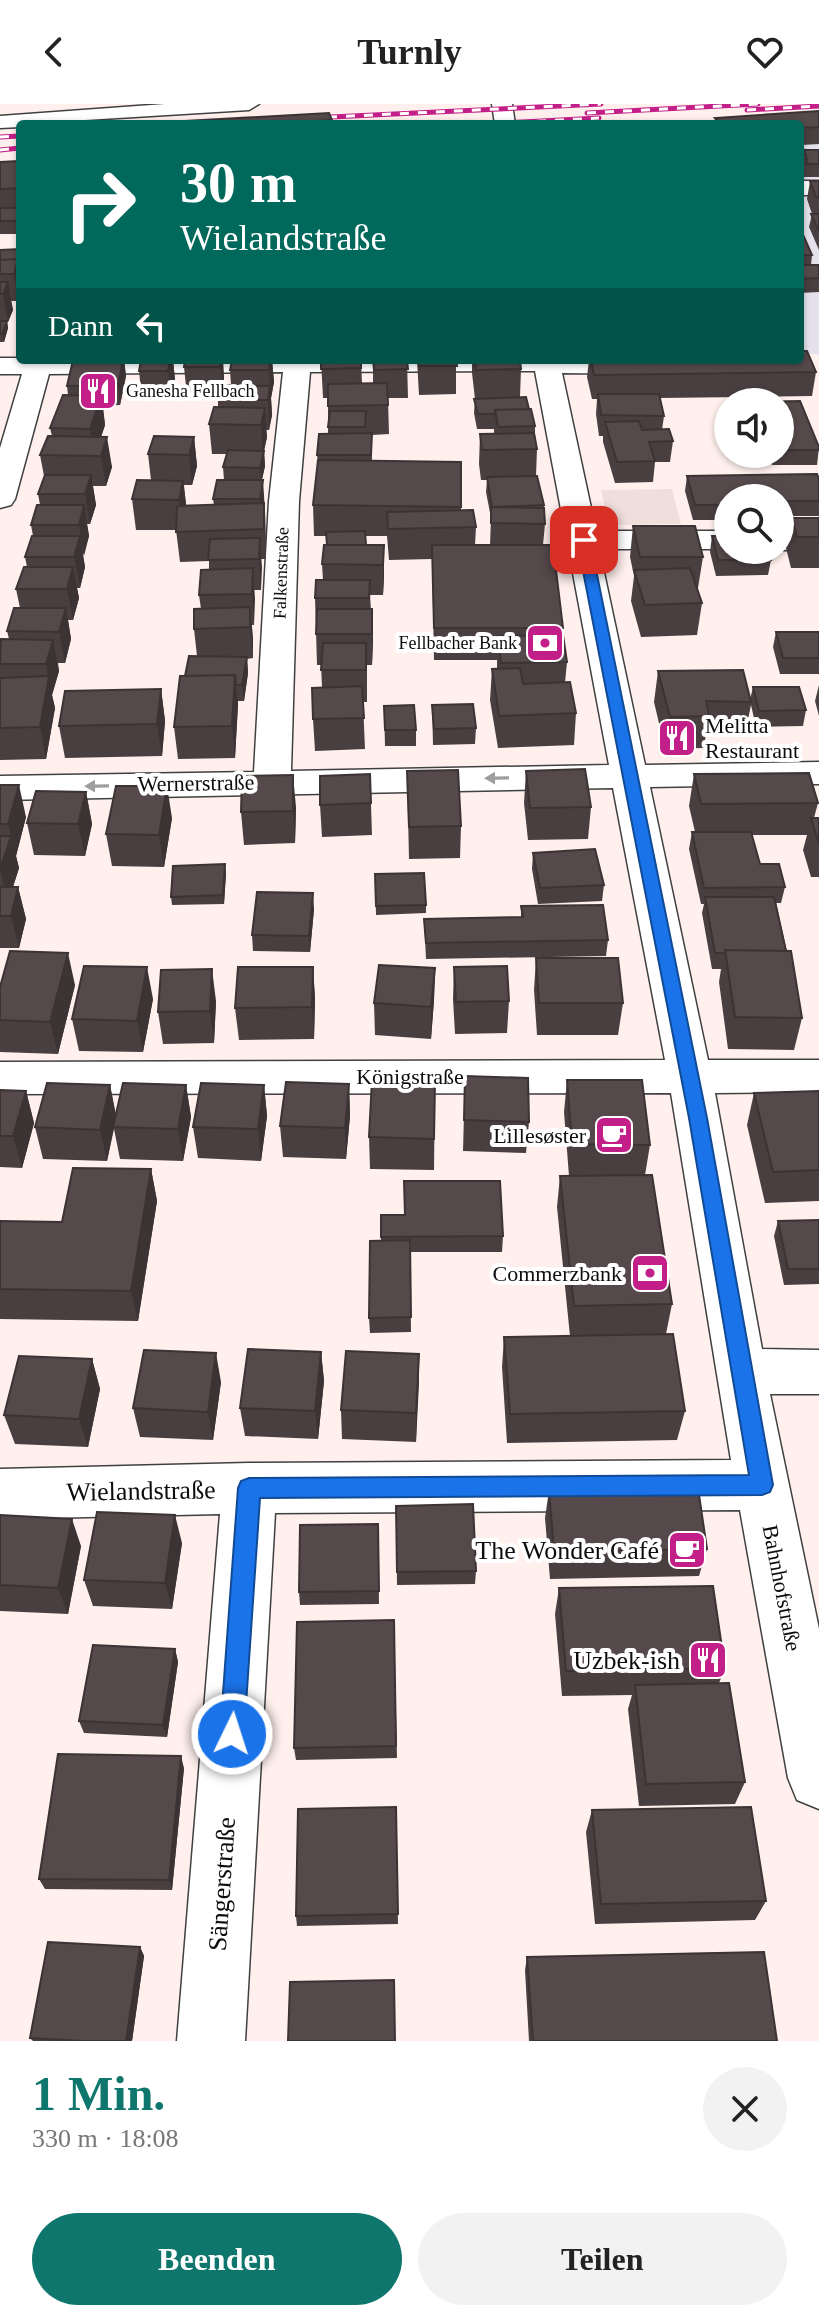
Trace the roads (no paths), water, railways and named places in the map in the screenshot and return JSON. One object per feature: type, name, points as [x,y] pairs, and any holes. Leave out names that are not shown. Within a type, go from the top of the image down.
[{"type":"street","points":[[21,120],[150,108],[249,104]]},
{"type":"street","points":[[1,496],[37,364]]},
{"type":"street","points":[[211,364],[372,364]]},
{"type":"street","name":"Bahnhofstraße","points":[[547,364],[690,1075],[740,1371],[819,1778]]},
{"type":"street","points":[[637,364],[682,365]]},
{"type":"street","name":"Falkenstraße","points":[[272,781],[284,501],[297,365]]},
{"type":"street","points":[[584,540],[652,532],[714,539]]},
{"type":"street","points":[[794,541],[819,541]]},
{"type":"street","name":"Wernerstraße","points":[[0,788],[819,773]]},
{"type":"street","name":"Königstraße","points":[[0,1078],[819,1076]]},
{"type":"street","points":[[740,1371],[819,1372]]},
{"type":"street","name":"Wielandstraße","points":[[0,1494],[249,1488],[762,1485]]},
{"type":"street","name":"Sängerstraße","points":[[211,2041],[249,1488]]},
{"type":"railway","points":[[310,118],[601,104]]},
{"type":"railway","points":[[587,113],[758,104]]},
{"type":"railway","points":[[747,110],[819,106]]},
{"type":"railway","points":[[560,120],[599,118]]},
{"type":"railway","points":[[0,137],[16,136]]},
{"type":"railway","points":[[0,150],[16,148]]},
{"type":"place","name":"Ganesha Fellbach","points":[[98,391]]},
{"type":"place","name":"Fellbacher Bank","points":[[545,643]]},
{"type":"place","name":"Melitta Restaurant","points":[[677,738]]},
{"type":"place","name":"Lillesøster","points":[[614,1135]]},
{"type":"place","name":"Commerzbank","points":[[650,1273]]},
{"type":"place","name":"The Wonder Café","points":[[687,1550]]},
{"type":"place","name":"Uzbek-ish","points":[[708,1660]]}]
